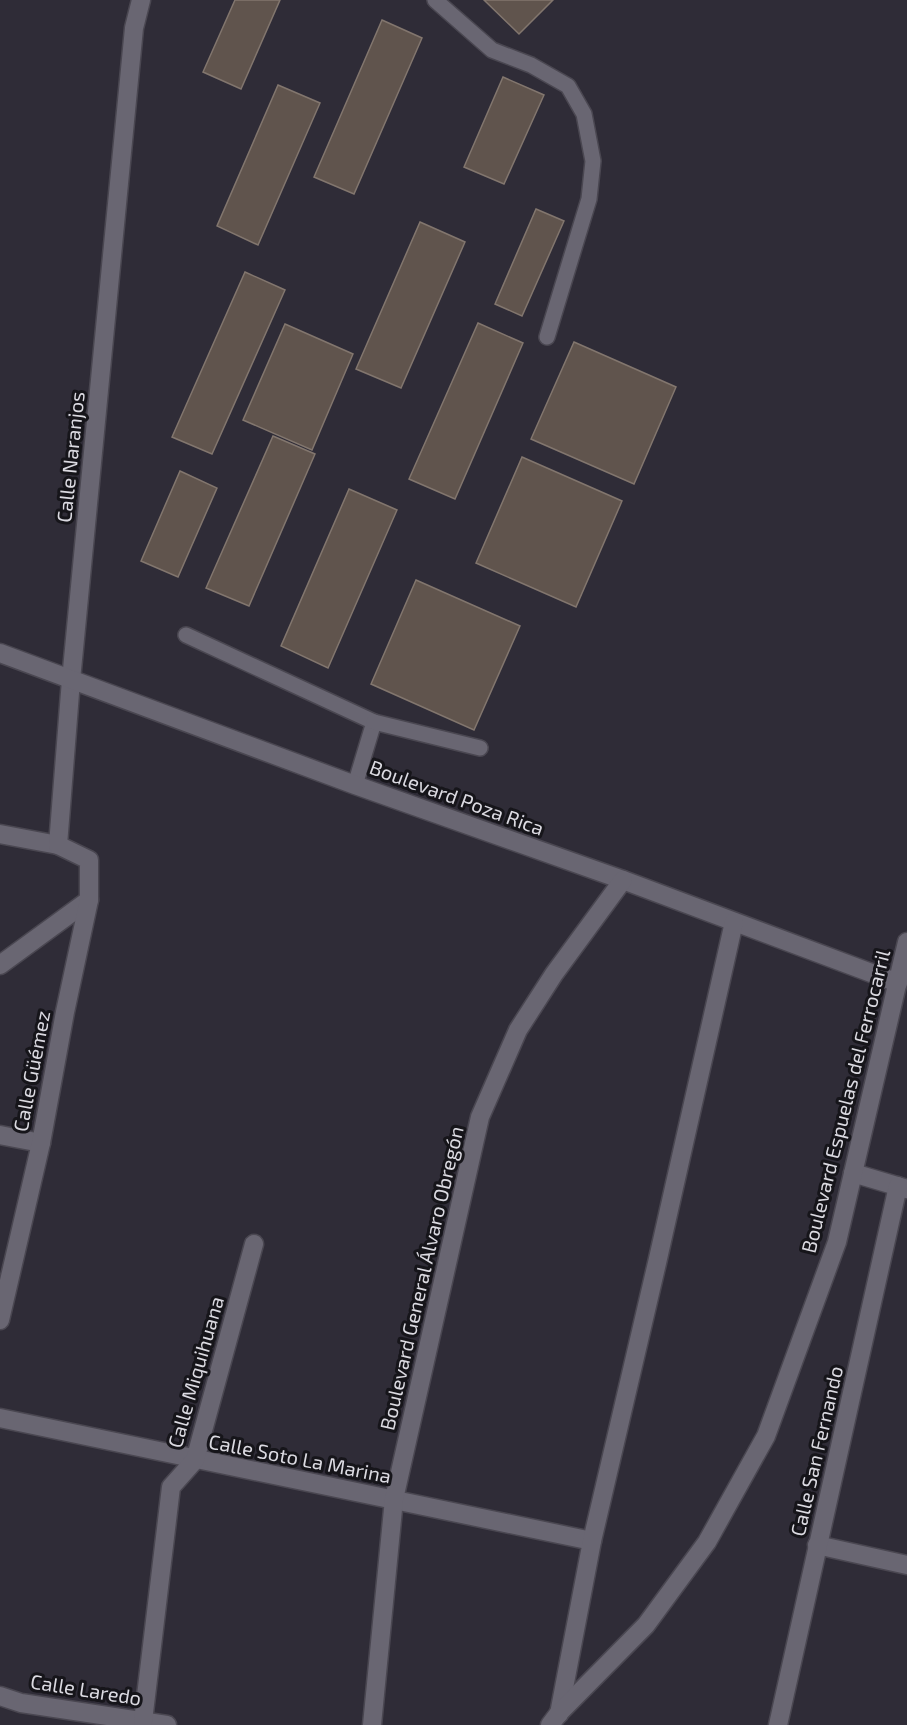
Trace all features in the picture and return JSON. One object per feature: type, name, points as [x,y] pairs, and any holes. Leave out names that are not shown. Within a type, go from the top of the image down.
[{"type":"street","name":"Calle Naranjos","points":[[58,845],[71,680],[134,28],[141,0]]},
{"type":"street","name":"Boulevard Poza Rica","points":[[0,653],[354,785],[623,880],[903,984]]},
{"type":"street","points":[[0,834],[58,845],[89,860],[89,900],[0,965]]},
{"type":"street","name":"Boulevard General Álvaro Obregón","points":[[372,1725],[394,1498],[480,1117],[518,1030],[554,974],[623,880]]},
{"type":"street","name":"Calle Güémez","points":[[0,1320],[40,1143],[89,900]]},
{"type":"street","points":[[555,1721],[592,1541],[734,922]]},
{"type":"street","name":"Boulevard Espuelas del Ferrocarril","points":[[555,1721],[646,1626],[707,1542],[766,1436],[837,1242],[903,984],[907,942]]},
{"type":"street","points":[[0,1135],[40,1143]]},
{"type":"street","points":[[853,1173],[903,1188]]},
{"type":"street","name":"Calle San Fernando","points":[[778,1725],[817,1545],[903,1188]]},
{"type":"street","name":"Calle Miquihuana","points":[[143,1721],[171,1487],[195,1460],[254,1244]]},
{"type":"street","name":"Calle Soto La Marina","points":[[0,1418],[195,1460],[394,1498],[592,1541]]},
{"type":"street","points":[[817,1545],[907,1565]]},
{"type":"street","name":"Calle Laredo","points":[[0,1696],[21,1703],[167,1725]]},
{"type":"lane","points":[[435,0],[492,50],[531,65],[568,86],[584,114],[593,161],[589,199],[547,337]]},
{"type":"lane","points":[[186,635],[374,722],[480,748]]},
{"type":"lane","points":[[354,785],[374,722]]},
{"type":"building","points":[[235,0],[280,0],[241,89],[203,72]]},
{"type":"building","points":[[484,0],[553,0],[519,34]]},
{"type":"building","points":[[382,20],[422,38],[354,194],[314,177]]},
{"type":"building","points":[[503,77],[544,95],[504,184],[464,167]]},
{"type":"building","points":[[278,85],[320,103],[258,245],[217,226]]},
{"type":"building","points":[[536,209],[564,221],[522,316],[495,304]]},
{"type":"building","points":[[420,222],[465,242],[401,388],[356,369]]},
{"type":"building","points":[[245,272],[285,290],[212,454],[172,437]]},
{"type":"building","points":[[478,323],[523,343],[455,499],[409,479]]},
{"type":"building","points":[[285,324],[353,354],[312,450],[243,420]]},
{"type":"building","points":[[574,342],[676,387],[634,484],[531,439]]},
{"type":"building","points":[[273,436],[315,454],[249,606],[206,588]]},
{"type":"building","points":[[522,457],[622,501],[576,607],[476,563]]},
{"type":"building","points":[[180,471],[217,488],[178,577],[141,561]]},
{"type":"building","points":[[349,489],[397,510],[328,668],[281,646]]},
{"type":"building","points":[[416,580],[520,626],[474,730],[371,684]]}]
